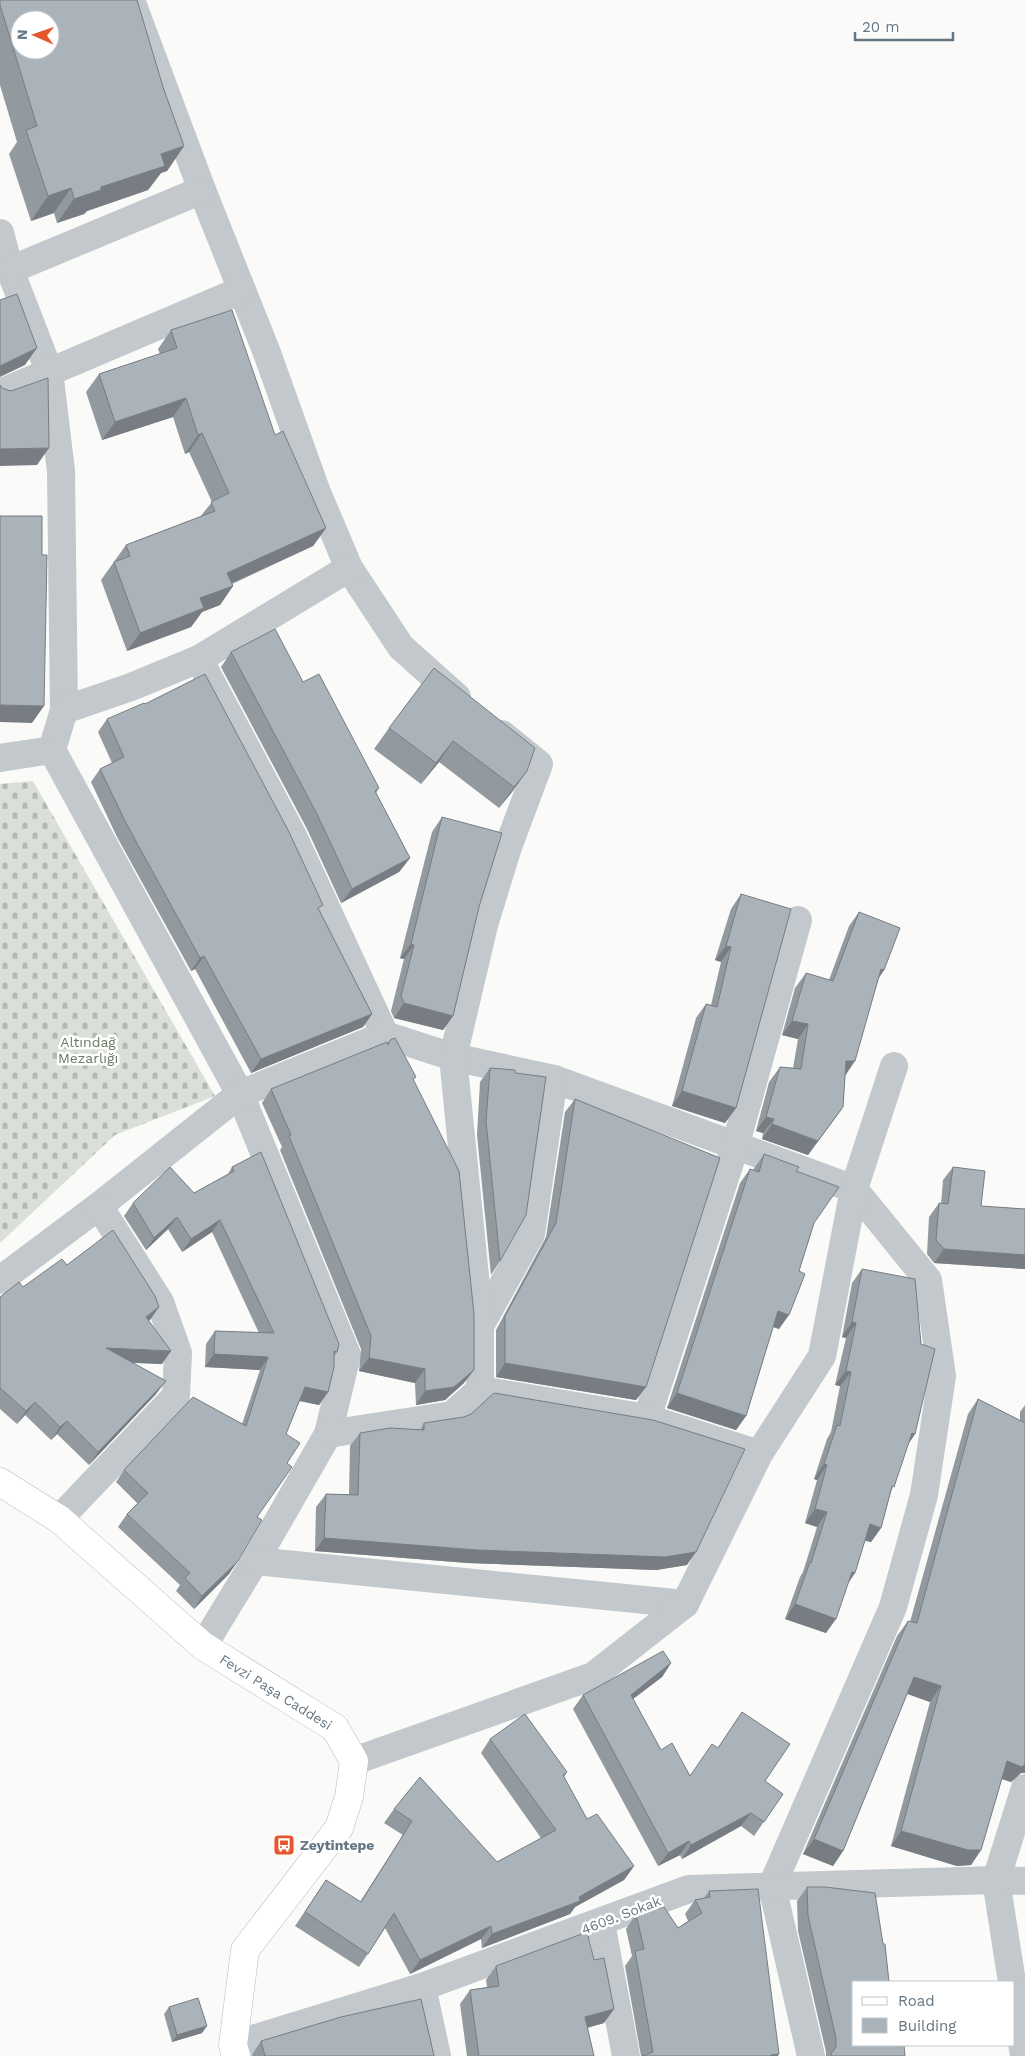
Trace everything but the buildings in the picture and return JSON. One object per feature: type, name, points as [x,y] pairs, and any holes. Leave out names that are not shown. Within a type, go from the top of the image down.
[{"type":"street","points":[[131,0],[202,190],[267,353],[316,490],[349,568],[401,647],[476,713],[539,764],[508,847],[484,925],[453,1057],[480,1326],[480,1390],[452,1416],[328,1434]]},
{"type":"street","points":[[5,264],[202,190]]},
{"type":"street","points":[[0,233],[5,264],[49,371],[61,471],[64,710],[52,750],[240,1094],[347,1355],[328,1434],[255,1561],[203,1646]]},
{"type":"street","points":[[0,393],[242,290]]},
{"type":"street","points":[[64,710],[131,687],[199,659],[349,568]]},
{"type":"street","points":[[199,659],[294,836],[385,1035]]},
{"type":"street","points":[[0,758],[52,750]]},
{"type":"street","points":[[646,1418],[735,1147],[798,920]]},
{"type":"street","points":[[0,1280],[99,1206],[240,1094],[385,1035],[453,1057],[554,1079],[735,1147],[854,1189],[928,1280],[942,1376],[924,1495],[893,1607],[772,1886],[811,2056]]},
{"type":"street","points":[[235,2051],[245,1950],[339,1828],[350,1797],[354,1760],[593,1676],[685,1604],[759,1454],[822,1356],[854,1189],[894,1066]]},
{"type":"street","points":[[480,1326],[531,1234],[554,1079]]},
{"type":"street","points":[[59,1519],[176,1396],[178,1353],[160,1302],[99,1206]]},
{"type":"street","points":[[480,1390],[646,1418],[759,1454]]},
{"type":"street","name":"Fevzi Paşa Caddesi","points":[[0,1482],[59,1519],[203,1646],[335,1728],[354,1760]]},
{"type":"street","points":[[255,1561],[685,1604]]},
{"type":"street","points":[[1012,1981],[996,1880],[1025,1788]]},
{"type":"street","name":"4609. Sokak","points":[[235,2051],[422,1987],[601,1923],[689,1889],[996,1880],[1025,1882]]},
{"type":"street","points":[[601,1923],[626,2056]]},
{"type":"street","points":[[422,1987],[437,2056]]},
{"type":"street","points":[[1015,1998],[1024,2056]]},
{"type":"green space","name":"Altındağ Mezarlığı","points":[[33,781],[215,1096],[115,1135],[0,1243],[0,784]]},
{"type":"place","name":"Zeytintepe","points":[[284,1845]]}]
